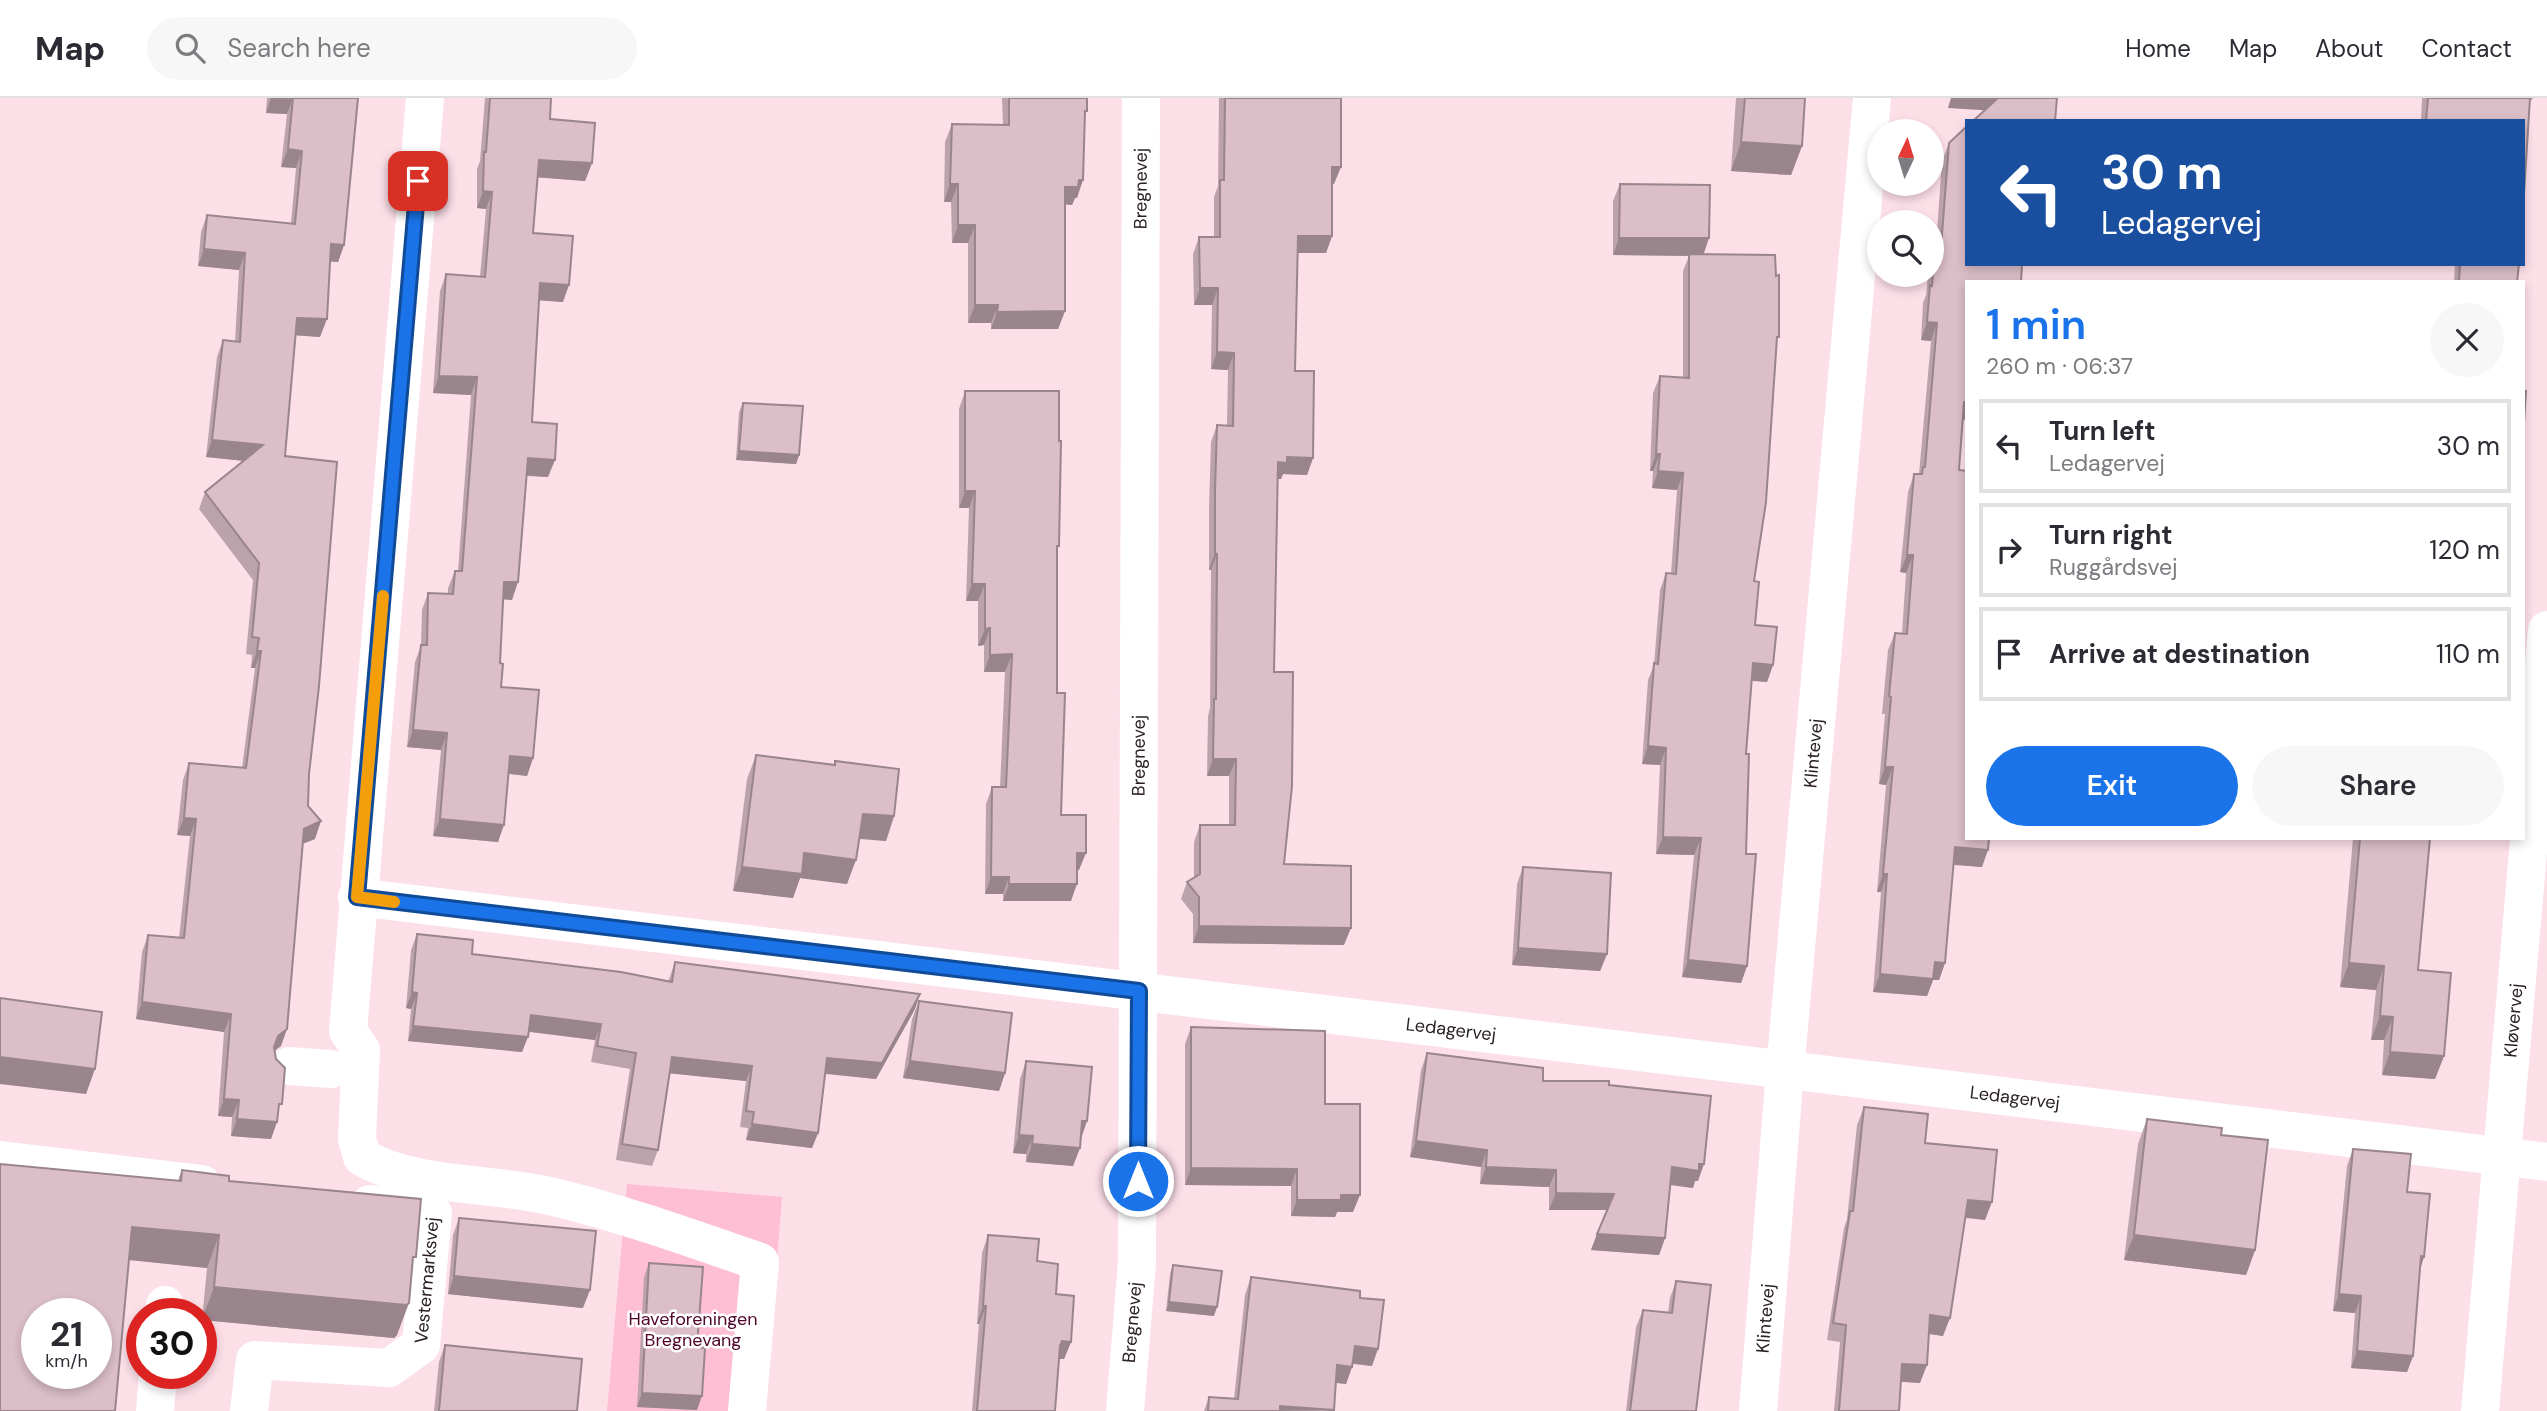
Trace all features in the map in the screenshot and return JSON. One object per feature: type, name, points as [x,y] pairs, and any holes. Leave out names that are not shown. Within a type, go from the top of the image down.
[{"type":"street","points":[[425,98],[348,1031],[361,1051],[357,1139],[362,1157],[394,1172],[548,1195],[675,1232],[760,1262],[747,1411]]},
{"type":"street","name":"Bregnevej","points":[[1125,1411],[1137,1262],[1141,98]]},
{"type":"street","name":"Klintevej","points":[[1758,1411],[1785,1071],[1872,98]]},
{"type":"street","name":"Kløvervej","points":[[2480,1411],[2547,630]]},
{"type":"street","name":"Ledagervej","points":[[357,897],[2547,1162]]},
{"type":"street","points":[[289,1066],[331,1069]]},
{"type":"street","points":[[0,1160],[234,1188]]},
{"type":"street","name":"Vestermarksvej","points":[[249,1411],[255,1360],[389,1368],[421,1345],[433,1213],[331,1199]]},
{"type":"street","points":[[155,1411],[157,1389]]},
{"type":"green space","name":"Haveforeningen Bregnevang","points":[[627,1184],[782,1197],[765,1411],[607,1411]]},
{"type":"building","points":[[293,98],[358,98],[344,245],[331,244],[327,319],[297,318],[285,456],[337,462],[309,774],[308,806],[321,821],[304,829],[287,1029],[278,1036],[274,1047],[276,1059],[285,1068],[282,1104],[279,1104],[277,1122],[237,1119],[239,1100],[224,1099],[231,1014],[142,1002],[148,935],[184,938],[196,819],[184,818],[189,763],[246,768],[261,651],[257,651],[259,638],[252,637],[259,563],[205,492],[263,445],[212,440],[223,340],[240,342],[245,253],[204,249],[207,215],[295,224],[302,151],[288,149]]},
{"type":"building","points":[[490,98],[551,98],[550,119],[595,123],[592,163],[539,160],[533,233],[573,236],[569,285],[540,283],[532,422],[557,424],[555,460],[528,458],[518,582],[504,582],[501,687],[539,690],[533,758],[510,756],[504,825],[440,819],[447,733],[413,730],[421,645],[427,645],[428,593],[453,594],[455,571],[462,571],[477,377],[439,376],[446,274],[485,277],[492,192],[483,191]]},
{"type":"building","points":[[1009,98],[1087,98],[1083,180],[1079,180],[1078,187],[1065,187],[1065,311],[997,312],[998,305],[975,305],[975,225],[958,225],[958,184],[950,184],[952,124],[1009,125]]},
{"type":"building","points":[[1225,98],[1341,98],[1341,167],[1332,167],[1332,236],[1298,236],[1295,371],[1314,371],[1313,458],[1287,457],[1287,463],[1278,462],[1274,672],[1293,672],[1292,786],[1284,864],[1351,866],[1351,928],[1199,926],[1199,897],[1187,882],[1200,874],[1200,825],[1235,825],[1236,759],[1213,759],[1216,699],[1217,425],[1233,426],[1234,353],[1217,352],[1218,288],[1200,288],[1199,237],[1220,237]]},
{"type":"building","points":[[1745,98],[1805,98],[1802,146],[1741,142]]},
{"type":"building","points":[[1998,98],[2057,98],[2055,119],[1975,119]]},
{"type":"building","points":[[2428,98],[2530,98],[2525,178],[2525,119],[2426,119]]},
{"type":"building","points":[[1965,128],[1965,266],[2022,266],[2021,280],[1965,280],[1965,402],[1959,470],[1965,471],[1965,840],[1989,840],[1988,850],[1955,847],[1945,963],[1935,962],[1933,979],[1880,974],[1887,874],[1883,874],[1893,767],[1885,767],[1889,696],[1895,633],[1907,634],[1913,555],[1907,555],[1914,474],[1922,474],[1925,467],[1937,323],[1927,322],[1930,287],[1944,287],[1944,210],[1949,143]]},
{"type":"building","points":[[1620,184],[1710,185],[1709,238],[1619,238]]},
{"type":"building","points":[[1689,254],[1775,255],[1776,276],[1779,275],[1779,337],[1766,502],[1754,581],[1759,582],[1755,625],[1777,627],[1773,665],[1753,663],[1746,754],[1749,754],[1746,854],[1756,854],[1747,966],[1688,960],[1701,838],[1663,837],[1666,748],[1648,746],[1654,663],[1658,664],[1666,573],[1676,574],[1683,473],[1658,471],[1660,454],[1656,454],[1660,376],[1689,378]]},
{"type":"building","points":[[2460,266],[2519,266],[2517,280],[2459,280]]},
{"type":"building","points":[[965,391],[1059,391],[1061,441],[1057,546],[1057,693],[1065,693],[1061,815],[1086,815],[1086,853],[1077,853],[1077,884],[1009,884],[1009,877],[991,877],[992,787],[1006,787],[1012,654],[990,655],[990,628],[985,629],[985,584],[972,584],[975,491],[965,491]]},
{"type":"building","points":[[743,403],[803,406],[799,455],[739,451]]},
{"type":"building","points":[[756,755],[835,765],[835,761],[899,769],[894,816],[863,814],[856,860],[804,853],[802,874],[742,867]]},
{"type":"building","points":[[2360,840],[2430,840],[2418,970],[2451,973],[2444,1056],[2390,1052],[2393,1017],[2380,1016],[2384,966],[2349,963]]},
{"type":"building","points":[[1523,867],[1611,873],[1607,954],[1518,948]]},
{"type":"building","points":[[417,934],[473,940],[472,954],[621,972],[672,982],[675,962],[920,994],[882,1063],[827,1058],[818,1133],[752,1124],[754,1112],[746,1111],[752,1066],[672,1057],[658,1150],[622,1144],[636,1053],[597,1046],[601,1024],[531,1015],[528,1037],[413,1026],[417,993],[412,992]]},
{"type":"building","points":[[0,998],[102,1012],[95,1069],[0,1057]]},
{"type":"building","points":[[919,1001],[1012,1013],[1005,1073],[910,1061]]},
{"type":"building","points":[[1191,1027],[1325,1031],[1325,1104],[1360,1104],[1360,1195],[1341,1195],[1341,1200],[1297,1200],[1297,1169],[1191,1168]]},
{"type":"building","points":[[1427,1053],[1543,1068],[1543,1081],[1609,1081],[1609,1085],[1711,1096],[1704,1164],[1699,1164],[1699,1171],[1672,1167],[1665,1238],[1597,1234],[1614,1194],[1556,1193],[1556,1170],[1486,1167],[1487,1150],[1416,1141]]},
{"type":"building","points":[[1026,1061],[1092,1067],[1087,1121],[1082,1121],[1080,1148],[1032,1144],[1033,1136],[1019,1135]]},
{"type":"building","points":[[1864,1107],[1928,1114],[1925,1143],[1997,1150],[1992,1202],[1968,1200],[1950,1318],[1930,1315],[1927,1365],[1902,1364],[1899,1411],[1839,1411],[1846,1325],[1833,1323],[1850,1211],[1853,1211]]},
{"type":"building","points":[[2147,1119],[2222,1128],[2221,1135],[2268,1140],[2255,1250],[2134,1235]]},
{"type":"building","points":[[2353,1149],[2411,1154],[2407,1192],[2430,1194],[2424,1257],[2421,1256],[2413,1356],[2357,1351],[2361,1296],[2339,1294]]},
{"type":"building","points":[[0,1164],[181,1181],[182,1170],[229,1176],[229,1181],[421,1199],[416,1257],[413,1257],[409,1303],[406,1305],[214,1287],[219,1235],[132,1227],[115,1411],[0,1411]]},
{"type":"building","points":[[459,1218],[596,1231],[590,1290],[454,1276]]},
{"type":"building","points":[[988,1235],[1039,1239],[1037,1261],[1058,1264],[1056,1294],[1074,1296],[1071,1342],[1062,1341],[1060,1346],[1055,1411],[977,1411],[986,1306],[983,1306]]},
{"type":"building","points":[[649,1263],[703,1267],[697,1347],[705,1348],[702,1396],[642,1393]]},
{"type":"building","points":[[1173,1265],[1222,1271],[1217,1307],[1169,1302]]},
{"type":"building","points":[[1251,1277],[1360,1291],[1360,1298],[1384,1300],[1378,1349],[1355,1346],[1352,1367],[1337,1365],[1334,1410],[1280,1406],[1280,1411],[1208,1411],[1209,1397],[1238,1399]]},
{"type":"building","points":[[1676,1281],[1711,1285],[1696,1411],[1630,1411],[1643,1310],[1672,1313]]},
{"type":"building","points":[[445,1345],[582,1359],[577,1411],[439,1411]]},
{"type":"slow traffic","points":[[383,596],[357,897],[394,902]]},
{"type":"route","points":[[418,181],[357,897],[1139,991],[1138,1181]]}]
